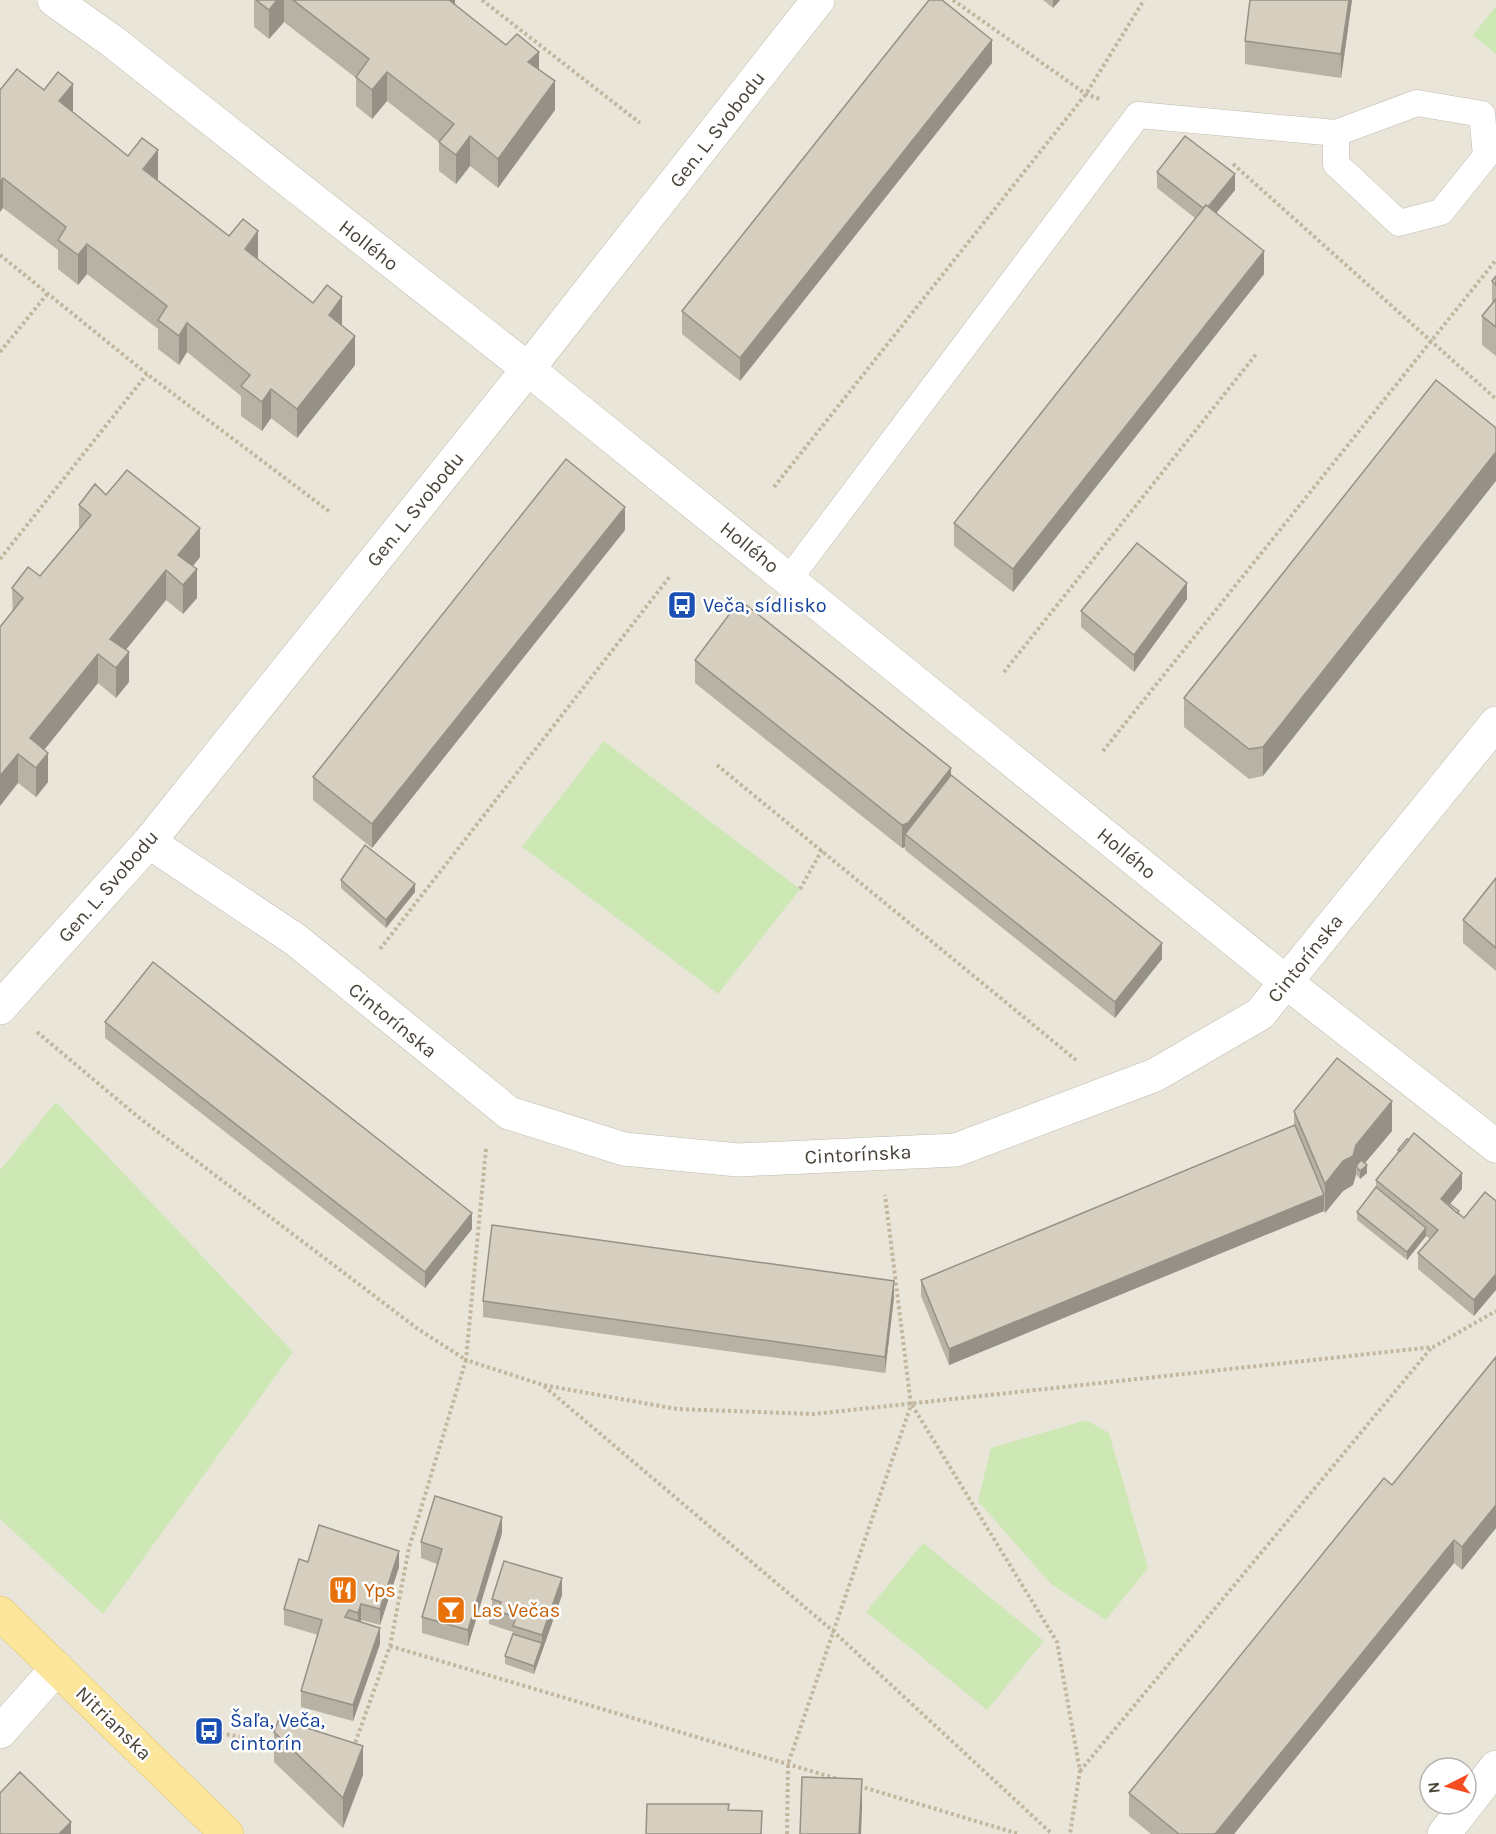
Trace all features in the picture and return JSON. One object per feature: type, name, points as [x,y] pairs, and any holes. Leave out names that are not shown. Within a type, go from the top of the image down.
[{"type":"main road","name":"Nitrianska","points":[[0,1613],[227,1834]]},
{"type":"street","name":"Hollého","points":[[54,0],[112,42],[528,369],[1286,982],[1496,1146]]},
{"type":"street","name":"Gen. L. Svobodu","points":[[2,1006],[148,842],[528,369],[818,0]]},
{"type":"street","name":"Cintorínska","points":[[148,842],[296,940],[509,1113],[624,1149],[738,1160],[956,1150],[1155,1075],[1260,1014],[1496,723]]},
{"type":"street","points":[[0,1732],[57,1668]]},
{"type":"street","points":[[1444,1834],[1496,1767]]},
{"type":"lane","points":[[789,579],[1138,116],[1336,133],[1417,103],[1482,114],[1486,156],[1441,212],[1399,223],[1336,164],[1336,133]]},
{"type":"path","points":[[482,0],[640,123]]},
{"type":"path","points":[[953,0],[1086,94],[1138,116]]},
{"type":"path","points":[[774,487],[1086,94],[1144,0]]},
{"type":"path","points":[[1183,120],[1496,399]]},
{"type":"path","points":[[0,255],[147,374],[330,512]]},
{"type":"path","points":[[1103,751],[1496,260]]},
{"type":"path","points":[[0,352],[48,293]]},
{"type":"path","points":[[1004,672],[1257,353]]},
{"type":"path","points":[[0,559],[147,374]]},
{"type":"path","points":[[380,949],[671,575]]},
{"type":"path","points":[[717,765],[1114,1091]]},
{"type":"path","points":[[800,889],[822,850]]},
{"type":"path","points":[[2,1006],[137,1116],[418,1329],[466,1360],[543,1385],[677,1409],[814,1414],[1432,1347]]},
{"type":"path","points":[[351,1753],[390,1646],[409,1548],[466,1360],[486,1149]]},
{"type":"path","points":[[879,1153],[911,1405],[1058,1642],[1080,1771],[1070,1834]]},
{"type":"path","points":[[1080,1771],[1432,1347],[1496,1311]]},
{"type":"path","points":[[543,1385],[833,1631],[1052,1834]]},
{"type":"path","points":[[787,1834],[788,1764],[911,1405]]},
{"type":"path","points":[[390,1646],[843,1781]]},
{"type":"path","points":[[209,1731],[286,1746]]},
{"type":"path","points":[[854,1784],[1019,1834]]},
{"type":"shaded area","points":[[0,0],[1496,0],[1496,1834],[0,1834]]},
{"type":"green space","points":[[1496,6],[1496,54],[1473,35]]},
{"type":"green space","points":[[604,741],[800,889],[718,994],[522,847]]},
{"type":"green space","points":[[56,1102],[293,1352],[103,1614],[0,1519],[0,1170]]},
{"type":"green space","points":[[1086,1420],[1109,1433],[1148,1568],[1106,1620],[1051,1584],[978,1501],[991,1448]]},
{"type":"green space","points":[[923,1543],[1044,1641],[987,1710],[866,1612]]},
{"type":"building","points":[[256,0],[277,0],[269,10]]},
{"type":"building","points":[[293,0],[449,0],[506,45],[517,34],[539,52],[528,62],[555,81],[498,159],[470,136],[456,155],[439,142],[454,124],[387,72],[372,90],[356,77],[369,59]]},
{"type":"building","points":[[929,0],[942,0],[992,40],[740,358],[682,311]]},
{"type":"building","points":[[1250,0],[1349,0],[1341,54],[1245,41]]},
{"type":"building","points":[[17,69],[44,90],[58,72],[73,84],[59,101],[128,156],[142,138],[158,150],[143,169],[229,236],[243,219],[258,231],[245,249],[313,303],[327,285],[342,297],[329,315],[355,336],[297,409],[271,389],[262,402],[241,386],[250,375],[187,323],[179,336],[158,320],[167,306],[87,244],[78,255],[58,240],[66,227],[3,178],[0,182],[0,90]]},
{"type":"building","points":[[1185,136],[1235,174],[1208,207],[1206,205],[1203,208],[1157,172]]},
{"type":"building","points":[[1206,205],[1264,251],[1013,569],[954,523]]},
{"type":"building","points":[[1496,299],[1496,327],[1482,316]]},
{"type":"building","points":[[1436,380],[1496,428],[1496,452],[1263,747],[1249,749],[1184,698]]},
{"type":"building","points":[[566,459],[625,507],[372,824],[313,777]]},
{"type":"building","points":[[127,470],[200,528],[178,555],[197,569],[183,585],[166,570],[110,639],[129,652],[116,668],[98,654],[30,738],[48,753],[36,768],[18,754],[0,776],[0,627],[23,598],[12,588],[28,567],[40,576],[91,515],[79,505],[95,484],[106,495]]},
{"type":"building","points":[[1137,543],[1187,583],[1134,655],[1081,611]]},
{"type":"building","points":[[740,600],[951,768],[908,823],[902,825],[695,660]]},
{"type":"building","points":[[951,775],[1162,943],[1115,1002],[905,834]]},
{"type":"building","points":[[365,845],[415,884],[386,920],[341,880]]},
{"type":"building","points":[[1496,878],[1496,948],[1463,920]]},
{"type":"building","points":[[153,962],[472,1213],[425,1272],[105,1022]]},
{"type":"building","points":[[1337,1058],[1392,1101],[1356,1145],[1353,1156],[1343,1161],[1325,1184],[1294,1111]]},
{"type":"building","points":[[1295,1125],[1324,1195],[949,1349],[921,1280]]},
{"type":"building","points":[[1414,1133],[1462,1173],[1441,1199],[1464,1218],[1485,1192],[1496,1201],[1496,1274],[1474,1300],[1418,1253],[1438,1230],[1376,1180]]},
{"type":"building","points":[[1407,1139],[1409,1140],[1400,1151],[1398,1150]]},
{"type":"building","points":[[1361,1160],[1367,1165],[1360,1171],[1356,1166]]},
{"type":"building","points":[[1376,1187],[1426,1228],[1407,1252],[1357,1212]]},
{"type":"building","points":[[1446,1201],[1459,1211],[1457,1213]]},
{"type":"building","points":[[492,1225],[894,1281],[885,1357],[483,1301]]},
{"type":"building","points":[[1496,1357],[1496,1505],[1462,1547],[1454,1540],[1215,1834],[1179,1834],[1129,1793],[1384,1478],[1392,1485]]},
{"type":"building","points":[[435,1496],[502,1517],[468,1630],[422,1617],[442,1549],[421,1542]]},
{"type":"building","points":[[319,1525],[399,1551],[380,1609],[361,1604],[358,1613],[349,1610],[345,1617],[380,1628],[353,1705],[301,1691],[322,1620],[284,1609],[299,1559],[308,1562]]},
{"type":"building","points":[[504,1561],[562,1578],[542,1635],[513,1626],[516,1617],[497,1611],[501,1602],[492,1599]]},
{"type":"building","points":[[492,1607],[498,1609],[497,1619],[489,1616]]},
{"type":"building","points":[[513,1634],[542,1643],[534,1666],[505,1656]]},
{"type":"building","points":[[279,1719],[363,1746],[343,1798],[274,1732]]},
{"type":"building","points":[[20,1772],[71,1822],[59,1834],[0,1834],[0,1793]]},
{"type":"building","points":[[802,1777],[862,1779],[859,1834],[800,1834]]},
{"type":"building","points":[[647,1804],[729,1804],[728,1810],[762,1811],[761,1834],[646,1834]]},
{"type":"place","name":"Veča, sídlisko","points":[[682,605]]},
{"type":"place","name":"Yps","points":[[343,1590]]},
{"type":"place","name":"Las Večas","points":[[451,1610]]},
{"type":"place","name":"Šaľa, Veča, cintorín","points":[[209,1731]]}]
